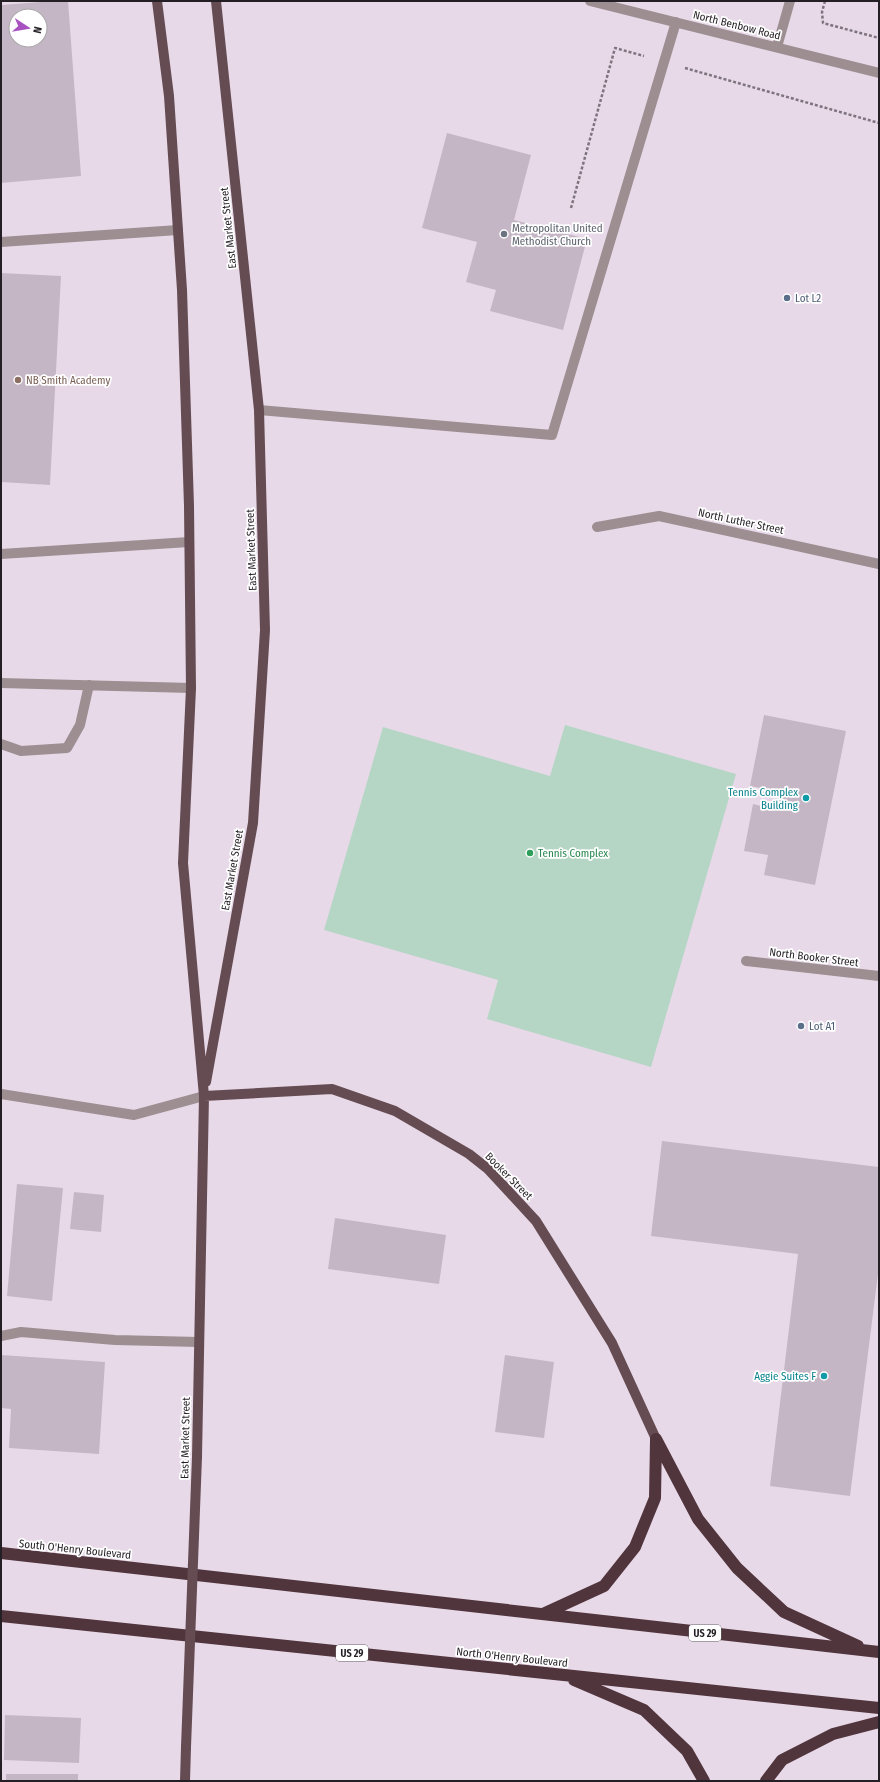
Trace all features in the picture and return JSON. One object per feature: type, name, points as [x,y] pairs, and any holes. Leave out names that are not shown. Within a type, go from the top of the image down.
[{"type":"highway","points":[[542,1614],[604,1586],[635,1547],[655,1498],[656,1439]]},
{"type":"highway","points":[[656,1439],[698,1519],[737,1568],[784,1612],[874,1652]]},
{"type":"highway","name":"South O'Henry Boulevard","points":[[1,1554],[542,1614]]},
{"type":"highway","name":"US 29","points":[[542,1614],[874,1652]]},
{"type":"highway","name":"North O'Henry Boulevard","points":[[1,1616],[879,1708]]},
{"type":"highway","points":[[562,1675],[644,1710],[687,1751],[704,1781]]},
{"type":"highway","points":[[766,1781],[782,1760],[833,1734],[879,1722]]},
{"type":"main road","name":"East Market Street","points":[[157,1],[169,96],[182,290],[189,542],[191,688],[183,862],[204,1096],[197,1457],[185,1781]]},
{"type":"main road","name":"East Market Street","points":[[204,1096],[253,823],[265,630],[259,410],[216,1]]},
{"type":"main road","name":"Booker Street","points":[[204,1096],[332,1089],[395,1111],[469,1154],[488,1169],[536,1220],[612,1344],[656,1439]]},
{"type":"street","name":"North Benbow Road","points":[[590,1],[879,73]]},
{"type":"street","points":[[777,47],[790,1]]},
{"type":"street","points":[[259,410],[552,436],[676,22]]},
{"type":"street","points":[[1,242],[178,230]]},
{"type":"street","name":"North Luther Street","points":[[598,527],[659,516],[879,564]]},
{"type":"street","points":[[1,554],[189,542]]},
{"type":"street","points":[[1,683],[191,688]]},
{"type":"street","points":[[1,744],[21,751],[67,748],[80,725],[88,685]]},
{"type":"street","name":"North Booker Street","points":[[746,961],[879,976]]},
{"type":"street","points":[[1,1094],[134,1115],[204,1096]]},
{"type":"street","points":[[1,1336],[21,1332],[115,1340],[199,1342]]},
{"type":"path","points":[[825,1],[822,12],[823,23],[879,38]]},
{"type":"path","points":[[571,208],[615,48],[879,123]]},
{"type":"green space","name":"Tennis Complex","points":[[565,725],[736,774],[651,1067],[487,1019],[498,980],[324,930],[383,727],[550,776]]},
{"type":"building","points":[[68,1],[81,176],[1,183],[1,5]]},
{"type":"building","name":"Metropolitan United Methodist Church","points":[[447,133],[531,155],[514,220],[587,239],[563,330],[490,311],[496,290],[466,282],[477,242],[422,228]]},
{"type":"building","points":[[1,273],[61,276],[50,485],[1,482]]},
{"type":"building","name":"Tennis Complex Building","points":[[764,715],[846,731],[815,885],[764,875],[768,855],[744,851],[753,804],[778,810],[781,792],[750,786]]},
{"type":"building","name":"Aggie Suites F","points":[[662,1141],[879,1167],[879,1266],[850,1496],[770,1486],[798,1254],[651,1236]]},
{"type":"building","points":[[17,1184],[63,1188],[52,1301],[7,1296]]},
{"type":"building","points":[[74,1192],[104,1195],[101,1232],[70,1229]]},
{"type":"building","points":[[335,1218],[446,1235],[439,1284],[328,1269]]},
{"type":"building","points":[[1,1355],[105,1362],[99,1454],[9,1448],[11,1409],[1,1408]]},
{"type":"building","points":[[505,1355],[554,1362],[544,1438],[495,1432]]},
{"type":"building","points":[[5,1715],[81,1718],[79,1763],[4,1760]]},
{"type":"building","points":[[6,1774],[78,1774],[78,1781],[6,1781]]},
{"type":"place","name":"Metropolitan United Methodist Church","points":[[504,234]]},
{"type":"place","name":"Lot L2","points":[[787,298]]},
{"type":"place","name":"NB Smith Academy","points":[[18,380]]},
{"type":"place","name":"Tennis Complex Building","points":[[806,798]]},
{"type":"place","name":"Tennis Complex","points":[[530,853]]},
{"type":"place","name":"Lot A1","points":[[801,1026]]},
{"type":"place","name":"Aggie Suites F","points":[[824,1376]]}]
